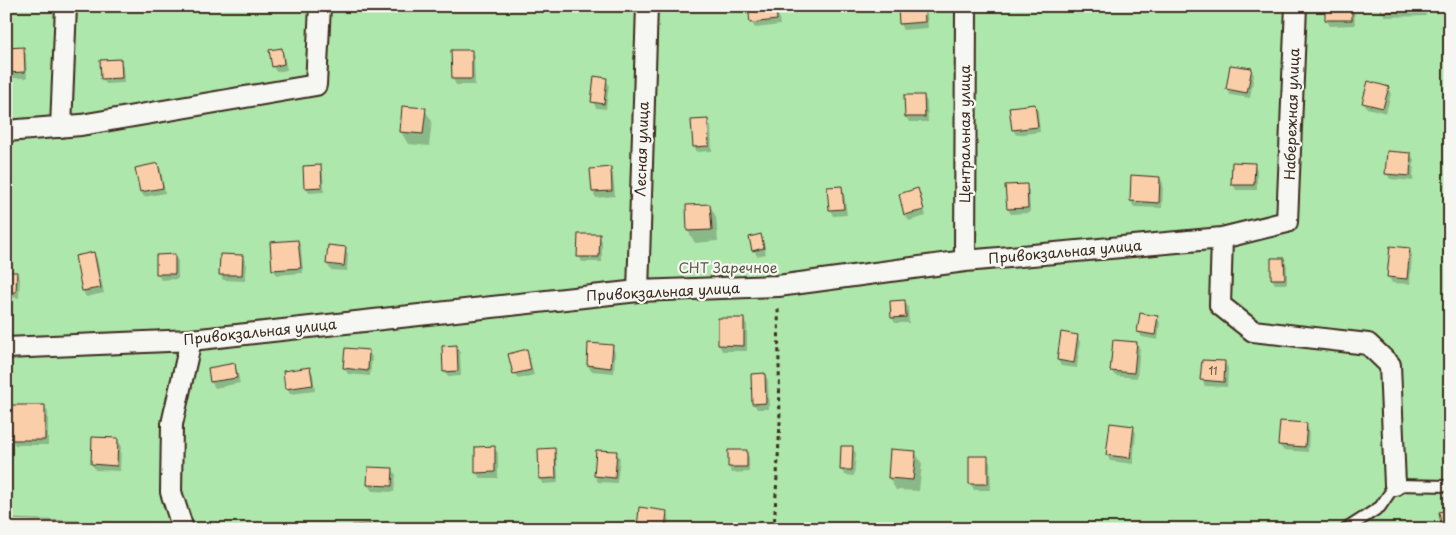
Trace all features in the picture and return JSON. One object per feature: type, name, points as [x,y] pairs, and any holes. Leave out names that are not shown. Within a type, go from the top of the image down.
[{"type":"street","points":[[61,127],[66,6]]},
{"type":"street","points":[[6,131],[81,125],[316,85],[320,6]]},
{"type":"street","name":"Лесная улица","points":[[638,291],[647,6]]},
{"type":"street","name":"Центральная улица","points":[[965,262],[966,6]]},
{"type":"street","name":"Набережная улица","points":[[1287,222],[1296,6]]},
{"type":"street","name":"Привокзальная улица","points":[[6,348],[191,340],[638,291],[778,286],[965,262],[1222,238],[1287,222]]},
{"type":"street","points":[[1222,238],[1220,305],[1246,326],[1253,331],[1368,344],[1390,365],[1395,485]]},
{"type":"street","points":[[183,529],[171,492],[172,424],[191,340]]},
{"type":"lane","points":[[1346,529],[1380,507],[1395,485],[1450,486]]},
{"type":"path","points":[[774,529],[780,423],[778,286]]},
{"type":"green space","name":"СНТ Заречное","points":[[6,6],[1450,6],[1450,529],[316,529],[6,519]]},
{"type":"building","points":[[748,6],[776,6],[777,20],[750,23]]},
{"type":"building","points":[[924,6],[925,22],[899,24],[898,7]]},
{"type":"building","points":[[1325,6],[1352,6],[1352,20],[1325,20]]},
{"type":"building","points":[[1381,6],[1423,6],[1423,10],[1381,12]]},
{"type":"building","points":[[24,47],[25,72],[6,73],[6,48]]},
{"type":"building","points":[[282,48],[284,64],[272,67],[269,50]]},
{"type":"building","points":[[451,50],[472,50],[472,79],[452,79]]},
{"type":"building","points":[[121,59],[122,78],[101,79],[100,60]]},
{"type":"building","points":[[1230,65],[1252,68],[1247,93],[1226,89]]},
{"type":"building","points":[[594,76],[607,78],[604,104],[591,102]]},
{"type":"building","points":[[1368,81],[1389,87],[1383,108],[1362,103]]},
{"type":"building","points":[[904,95],[924,95],[925,117],[905,117]]},
{"type":"building","points":[[1035,104],[1038,127],[1012,130],[1009,107]]},
{"type":"building","points":[[402,106],[426,108],[423,134],[400,132]]},
{"type":"building","points":[[708,119],[709,146],[693,147],[691,120]]},
{"type":"building","points":[[1387,151],[1411,153],[1410,176],[1385,174]]},
{"type":"building","points":[[1232,162],[1255,163],[1254,185],[1231,185]]},
{"type":"building","points":[[158,163],[163,188],[140,192],[135,168]]},
{"type":"building","points":[[321,165],[322,187],[304,188],[303,166]]},
{"type":"building","points":[[611,167],[612,191],[592,192],[590,169]]},
{"type":"building","points":[[1131,175],[1160,177],[1159,203],[1130,201]]},
{"type":"building","points":[[1027,184],[1028,208],[1007,209],[1005,185]]},
{"type":"building","points":[[842,186],[844,209],[829,210],[827,187]]},
{"type":"building","points":[[918,188],[924,210],[904,215],[899,194]]},
{"type":"building","points":[[710,204],[712,230],[687,231],[686,205]]},
{"type":"building","points":[[578,234],[600,234],[599,257],[577,257]]},
{"type":"building","points":[[761,234],[764,248],[752,251],[749,237]]},
{"type":"building","points":[[298,240],[301,268],[272,270],[270,242]]},
{"type":"building","points":[[328,245],[346,247],[344,266],[326,264]]},
{"type":"building","points":[[1390,246],[1410,248],[1407,279],[1387,277]]},
{"type":"building","points":[[94,252],[101,288],[82,291],[75,256]]},
{"type":"building","points":[[175,254],[175,274],[156,274],[156,255]]},
{"type":"building","points":[[220,254],[243,255],[242,275],[219,275]]},
{"type":"building","points":[[1271,258],[1284,258],[1285,279],[1271,279]]},
{"type":"building","points":[[6,272],[17,272],[16,292],[6,292]]},
{"type":"building","points":[[905,300],[906,317],[891,318],[890,301]]},
{"type":"building","points":[[1140,313],[1158,316],[1155,335],[1137,332]]},
{"type":"building","points":[[718,318],[744,318],[744,346],[718,345]]},
{"type":"building","points":[[1061,332],[1078,335],[1074,363],[1057,360]]},
{"type":"building","points":[[1113,340],[1137,342],[1134,373],[1110,371]]},
{"type":"building","points":[[588,343],[613,345],[611,368],[587,365]]},
{"type":"building","points":[[457,345],[458,371],[443,372],[442,346]]},
{"type":"building","points":[[345,348],[369,350],[368,371],[343,368]]},
{"type":"building","points":[[527,349],[531,370],[513,374],[508,354]]},
{"type":"building","points":[[1202,360],[1225,361],[1224,382],[1200,380]]},
{"type":"building","points":[[235,363],[237,378],[210,382],[208,368]]},
{"type":"building","points":[[310,367],[313,385],[285,389],[283,371]]},
{"type":"building","points":[[765,373],[766,403],[752,404],[751,374]]},
{"type":"building","points":[[10,405],[45,405],[45,440],[11,440]]},
{"type":"building","points":[[1280,421],[1307,423],[1305,447],[1278,445]]},
{"type":"building","points":[[1110,423],[1134,426],[1130,458],[1106,455]]},
{"type":"building","points":[[92,437],[118,438],[117,466],[91,464]]},
{"type":"building","points":[[495,446],[495,472],[475,473],[475,447]]},
{"type":"building","points":[[841,446],[853,446],[852,470],[840,470]]},
{"type":"building","points":[[555,448],[556,478],[539,479],[538,449]]},
{"type":"building","points":[[890,449],[916,451],[913,480],[888,478]]},
{"type":"building","points":[[596,450],[617,451],[615,478],[594,476]]},
{"type":"building","points":[[728,450],[747,450],[747,467],[728,467]]},
{"type":"building","points":[[969,456],[988,456],[988,484],[969,484]]},
{"type":"building","points":[[368,467],[393,468],[392,486],[367,485]]},
{"type":"building","points":[[639,507],[667,511],[665,529],[637,529]]},
{"type":"building","points":[[1450,509],[1450,529],[1442,529],[1439,512]]},
{"type":"building","points":[[370,524],[370,529],[352,529],[352,525]]},
{"type":"building","points":[[789,525],[807,526],[806,529],[788,529]]}]
